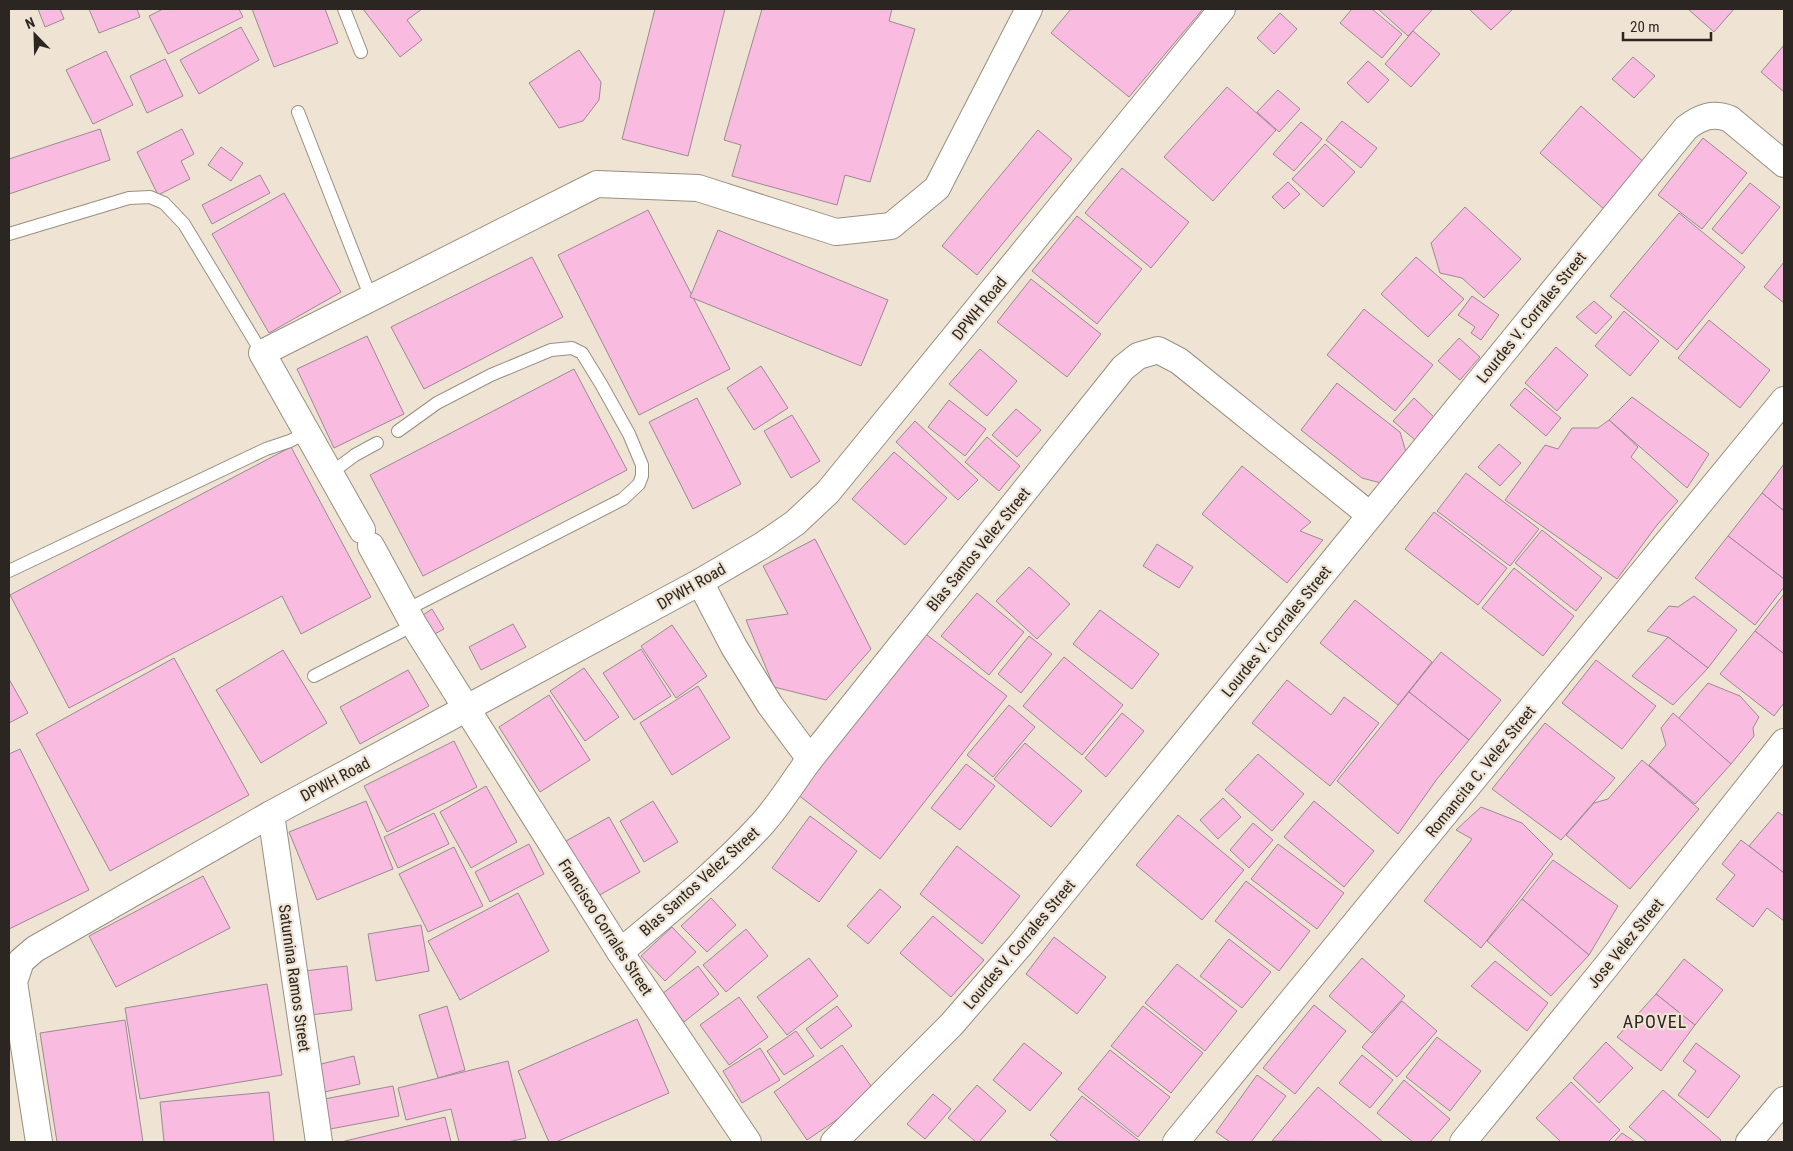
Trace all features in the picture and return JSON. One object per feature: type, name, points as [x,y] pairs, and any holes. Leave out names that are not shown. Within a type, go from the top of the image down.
[{"type":"street","points":[[262,353],[597,184],[698,188],[836,232],[890,226],[937,188],[1029,9]]},
{"type":"street","name":"DPWH Road","points":[[39,1142],[14,982],[21,961],[35,950],[272,814],[700,582],[763,545],[795,523],[828,492],[1222,9]]},
{"type":"street","name":"Lourdes V. Corrales Street","points":[[834,1142],[952,1024],[1022,944],[1686,128],[1698,119],[1709,115],[1720,115],[1730,119],[1784,164]]},
{"type":"street","name":"Blas Santos Velez Street","points":[[620,952],[695,890],[764,822],[810,759],[1123,368],[1138,356],[1158,350],[1179,361],[1370,516]]},
{"type":"street","name":"Francisco Corrales Street","points":[[262,353],[410,617],[467,710],[620,952],[748,1142]]},
{"type":"street","name":"Romancita C. Velez Street","points":[[1176,1142],[1784,400]]},
{"type":"street","points":[[700,582],[734,647],[765,697],[810,759]]},
{"type":"street","name":"Jose Velez Street","points":[[1462,1142],[1611,960],[1784,742]]},
{"type":"street","name":"Saturnina Ramos Street","points":[[272,814],[319,1142]]},
{"type":"street","points":[[1749,1142],[1784,1100]]},
{"type":"lane","points":[[344,9],[361,52]]},
{"type":"lane","points":[[298,112],[371,298]]},
{"type":"lane","points":[[9,234],[129,198],[150,197],[164,203],[184,224],[262,353]]},
{"type":"lane","points":[[314,676],[410,617],[624,499],[639,484],[642,476],[642,465],[629,434],[582,353],[572,348],[551,350],[491,375],[437,403],[398,431]]},
{"type":"lane","points":[[9,571],[307,432]]},
{"type":"lane","points":[[330,473],[355,455],[377,443]]},
{"type":"building","points":[[38,9],[60,9],[64,19],[45,27]]},
{"type":"building","points":[[89,9],[137,9],[140,17],[99,33]]},
{"type":"building","points":[[163,9],[239,9],[243,17],[168,54],[149,16]]},
{"type":"building","points":[[252,9],[325,9],[338,43],[274,67]]},
{"type":"building","points":[[363,9],[422,9],[407,20],[422,40],[400,57]]},
{"type":"building","points":[[655,9],[725,9],[688,156],[622,139]]},
{"type":"building","points":[[762,9],[892,9],[889,21],[915,29],[870,182],[845,175],[837,205],[732,176],[741,145],[724,140]]},
{"type":"building","points":[[1071,9],[1203,9],[1129,97],[1051,33]]},
{"type":"building","points":[[1352,9],[1372,9],[1402,34],[1382,58],[1340,23]]},
{"type":"building","points":[[1378,9],[1433,9],[1408,36]]},
{"type":"building","points":[[1469,9],[1513,9],[1491,30]]},
{"type":"building","points":[[1688,9],[1734,9],[1714,32]]},
{"type":"building","points":[[1280,13],[1297,29],[1274,54],[1257,38]]},
{"type":"building","points":[[241,27],[259,60],[199,94],[180,60]]},
{"type":"building","points":[[1413,31],[1440,54],[1411,87],[1385,64]]},
{"type":"building","points":[[1784,45],[1784,92],[1761,72]]},
{"type":"building","points":[[579,50],[601,82],[599,100],[583,121],[559,128],[529,83]]},
{"type":"building","points":[[106,51],[133,105],[93,124],[66,70]]},
{"type":"building","points":[[1633,57],[1655,76],[1634,98],[1612,79]]},
{"type":"building","points":[[165,59],[183,96],[147,113],[130,76]]},
{"type":"building","points":[[1368,61],[1389,80],[1368,103],[1347,83]]},
{"type":"building","points":[[1227,87],[1276,130],[1213,201],[1164,157]]},
{"type":"building","points":[[1278,90],[1300,109],[1279,132],[1257,112]]},
{"type":"building","points":[[1581,106],[1646,164],[1605,210],[1540,153]]},
{"type":"building","points":[[1342,121],[1377,148],[1361,168],[1326,140]]},
{"type":"building","points":[[1301,122],[1322,139],[1294,171],[1273,154]]},
{"type":"building","points":[[100,129],[110,160],[9,194],[9,159]]},
{"type":"building","points":[[182,129],[194,154],[181,161],[190,179],[158,195],[137,152]]},
{"type":"building","points":[[1038,130],[1072,159],[977,275],[942,246]]},
{"type":"building","points":[[1703,138],[1747,173],[1702,229],[1658,195]]},
{"type":"building","points":[[1325,144],[1355,172],[1323,207],[1292,179]]},
{"type":"building","points":[[221,147],[243,163],[231,181],[208,165]]},
{"type":"building","points":[[1122,168],[1189,222],[1151,268],[1085,213]]},
{"type":"building","points":[[260,175],[270,193],[212,224],[202,205]]},
{"type":"building","points":[[1288,182],[1300,194],[1284,209],[1272,197]]},
{"type":"building","points":[[1750,183],[1780,207],[1742,254],[1712,229]]},
{"type":"building","points":[[284,193],[341,292],[269,333],[212,234]]},
{"type":"building","points":[[1465,207],[1521,259],[1484,298],[1462,278],[1440,273],[1431,243]]},
{"type":"building","points":[[648,210],[730,369],[639,415],[558,255]]},
{"type":"building","points":[[1679,213],[1745,267],[1677,350],[1610,296]]},
{"type":"building","points":[[1077,216],[1142,269],[1097,324],[1032,271]]},
{"type":"building","points":[[718,230],[888,300],[861,366],[690,297]]},
{"type":"building","points":[[532,257],[563,317],[424,389],[391,327]]},
{"type":"building","points":[[1416,257],[1464,299],[1428,337],[1381,294]]},
{"type":"building","points":[[1784,262],[1784,303],[1764,287]]},
{"type":"building","points":[[1031,279],[1101,334],[1067,377],[997,322]]},
{"type":"building","points":[[1472,296],[1499,315],[1481,340],[1471,333],[1475,327],[1458,315]]},
{"type":"building","points":[[1594,301],[1612,317],[1596,334],[1576,317]]},
{"type":"building","points":[[1364,309],[1433,365],[1395,411],[1327,355]]},
{"type":"building","points":[[1624,311],[1659,341],[1630,376],[1595,346]]},
{"type":"building","points":[[1709,320],[1770,370],[1740,408],[1678,358]]},
{"type":"building","points":[[367,336],[404,414],[334,448],[297,369]]},
{"type":"building","points":[[1459,338],[1480,357],[1460,380],[1438,361]]},
{"type":"building","points":[[1556,347],[1588,375],[1557,411],[1525,383]]},
{"type":"building","points":[[980,349],[1017,381],[987,416],[949,384]]},
{"type":"building","points":[[761,366],[788,408],[754,430],[727,388]]},
{"type":"building","points":[[574,369],[627,470],[423,576],[370,475]]},
{"type":"building","points":[[1337,383],[1400,432],[1406,452],[1381,483],[1362,478],[1301,430]]},
{"type":"building","points":[[1525,388],[1561,418],[1546,436],[1510,405]]},
{"type":"building","points":[[1632,397],[1709,454],[1687,488],[1609,420]]},
{"type":"building","points":[[697,398],[741,484],[693,509],[649,422]]},
{"type":"building","points":[[1414,398],[1435,418],[1415,440],[1393,421]]},
{"type":"building","points":[[949,400],[986,429],[965,456],[928,427]]},
{"type":"building","points":[[1016,409],[1041,430],[1017,457],[992,435]]},
{"type":"building","points":[[792,415],[820,461],[791,478],[764,431]]},
{"type":"building","points":[[1609,420],[1638,447],[1631,457],[1678,501],[1657,525],[1617,579],[1505,500],[1545,445],[1558,449],[1572,428],[1598,428]]},
{"type":"building","points":[[915,421],[978,480],[958,500],[896,442]]},
{"type":"building","points":[[987,437],[1020,466],[999,491],[965,462]]},
{"type":"building","points":[[1499,444],[1521,463],[1500,486],[1478,467]]},
{"type":"building","points":[[291,447],[371,597],[301,634],[282,596],[69,708],[10,595]]},
{"type":"building","points":[[894,452],[947,498],[905,545],[852,499]]},
{"type":"building","points":[[1784,464],[1784,511],[1762,493]]},
{"type":"building","points":[[1242,466],[1311,522],[1300,531],[1323,540],[1287,583],[1202,514]]},
{"type":"building","points":[[1466,473],[1539,529],[1510,566],[1437,511]]},
{"type":"building","points":[[1762,493],[1784,511],[1784,579],[1728,536]]},
{"type":"building","points":[[1434,512],[1507,568],[1478,605],[1405,549]]},
{"type":"building","points":[[1542,530],[1602,578],[1576,611],[1515,563]]},
{"type":"building","points":[[1728,536],[1784,579],[1784,587],[1755,625],[1695,578]]},
{"type":"building","points":[[815,539],[871,649],[826,700],[774,687],[746,620],[788,614],[763,566]]},
{"type":"building","points":[[1157,544],[1193,567],[1179,588],[1143,566]]},
{"type":"building","points":[[1029,567],[1070,604],[1037,639],[996,601]]},
{"type":"building","points":[[1514,568],[1574,616],[1543,656],[1482,608]]},
{"type":"building","points":[[977,593],[1024,632],[989,675],[941,636]]},
{"type":"building","points":[[1784,594],[1784,654],[1755,631]]},
{"type":"building","points":[[1694,596],[1737,630],[1708,668],[1668,637],[1647,631],[1669,606],[1678,607]]},
{"type":"building","points":[[1355,600],[1432,662],[1398,705],[1320,643]]},
{"type":"building","points":[[432,609],[444,629],[431,636],[420,617]]},
{"type":"building","points":[[1100,610],[1159,654],[1132,689],[1073,644]]},
{"type":"building","points":[[513,624],[526,647],[481,670],[469,647]]},
{"type":"building","points":[[672,625],[707,676],[676,698],[641,646]]},
{"type":"building","points":[[1755,631],[1784,654],[1784,703],[1774,716],[1720,674]]},
{"type":"building","points":[[923,632],[1007,696],[880,859],[797,794]]},
{"type":"building","points":[[1029,636],[1052,654],[1021,693],[998,674]]},
{"type":"building","points":[[1668,637],[1708,668],[1673,705],[1632,676]]},
{"type":"building","points":[[641,649],[671,696],[634,720],[603,673]]},
{"type":"building","points":[[283,650],[327,723],[261,763],[216,690]]},
{"type":"building","points":[[1441,652],[1501,700],[1469,740],[1409,692]]},
{"type":"building","points":[[1064,657],[1123,705],[1082,755],[1023,706]]},
{"type":"building","points":[[174,658],[249,795],[110,871],[36,734]]},
{"type":"building","points":[[1596,660],[1656,706],[1622,749],[1562,703]]},
{"type":"building","points":[[584,668],[619,717],[585,741],[550,691]]},
{"type":"building","points":[[408,670],[429,706],[360,744],[340,707]]},
{"type":"building","points":[[9,679],[28,713],[9,723]]},
{"type":"building","points":[[1287,680],[1331,715],[1344,697],[1379,723],[1330,786],[1252,723]]},
{"type":"building","points":[[1708,683],[1740,696],[1759,717],[1753,728],[1754,736],[1731,764],[1678,719]]},
{"type":"building","points":[[698,686],[730,738],[672,775],[640,723]]},
{"type":"building","points":[[1409,692],[1469,740],[1437,779],[1398,834],[1337,781]]},
{"type":"building","points":[[549,695],[590,760],[540,792],[499,727]]},
{"type":"building","points":[[1009,705],[1035,727],[993,777],[967,755]]},
{"type":"building","points":[[1122,713],[1144,731],[1106,777],[1085,758]]},
{"type":"building","points":[[1673,713],[1731,764],[1695,804],[1649,765],[1666,745],[1661,728]]},
{"type":"building","points":[[1545,723],[1615,778],[1561,840],[1492,789]]},
{"type":"building","points":[[454,741],[477,787],[387,832],[364,786]]},
{"type":"building","points":[[1025,743],[1082,791],[1051,827],[994,779]]},
{"type":"building","points":[[20,749],[89,890],[9,929],[9,754]]},
{"type":"building","points":[[1258,754],[1304,794],[1272,831],[1225,790]]},
{"type":"building","points":[[1642,760],[1699,809],[1630,889],[1566,835],[1594,803],[1608,799]]},
{"type":"building","points":[[966,764],[995,786],[960,830],[931,808]]},
{"type":"building","points":[[486,786],[517,842],[471,868],[440,812]]},
{"type":"building","points":[[1223,798],[1241,817],[1218,839],[1200,820]]},
{"type":"building","points":[[366,801],[393,869],[317,900],[289,832]]},
{"type":"building","points":[[653,801],[678,842],[644,862],[620,821]]},
{"type":"building","points":[[1314,801],[1374,851],[1344,887],[1284,837]]},
{"type":"building","points":[[1481,807],[1522,823],[1553,854],[1481,948],[1424,901],[1472,839],[1456,830]]},
{"type":"building","points":[[1778,812],[1784,816],[1784,873],[1749,846]]},
{"type":"building","points":[[434,813],[449,844],[398,868],[384,837]]},
{"type":"building","points":[[1178,815],[1244,870],[1202,920],[1136,865]]},
{"type":"building","points":[[810,816],[857,851],[819,902],[772,868]]},
{"type":"building","points":[[609,817],[640,872],[598,896],[566,841]]},
{"type":"building","points":[[1253,823],[1273,840],[1249,868],[1230,850]]},
{"type":"building","points":[[1741,840],[1784,873],[1784,921],[1767,908],[1753,927],[1716,899],[1735,875],[1722,864]]},
{"type":"building","points":[[529,844],[544,874],[490,902],[475,872]]},
{"type":"building","points":[[1278,844],[1344,893],[1317,929],[1251,879]]},
{"type":"building","points":[[957,846],[1020,896],[982,944],[920,894]]},
{"type":"building","points":[[454,847],[483,906],[428,932],[399,874]]},
{"type":"building","points":[[1553,860],[1618,906],[1589,955],[1522,899]]},
{"type":"building","points":[[203,876],[230,928],[116,987],[89,936]]},
{"type":"building","points":[[1246,881],[1310,931],[1279,971],[1215,921]]},
{"type":"building","points":[[880,889],[901,907],[868,944],[847,926]]},
{"type":"building","points":[[518,893],[549,951],[460,1000],[428,941]]},
{"type":"building","points":[[711,898],[736,925],[707,952],[681,926]]},
{"type":"building","points":[[1522,899],[1589,955],[1551,996],[1487,941]]},
{"type":"building","points":[[933,916],[984,960],[951,997],[900,953]]},
{"type":"building","points":[[421,925],[429,971],[376,981],[368,934]]},
{"type":"building","points":[[672,927],[696,952],[665,981],[641,956]]},
{"type":"building","points":[[746,929],[768,956],[726,992],[703,965]]},
{"type":"building","points":[[1054,937],[1106,977],[1077,1014],[1026,974]]},
{"type":"building","points":[[1229,939],[1271,972],[1242,1008],[1200,976]]},
{"type":"building","points":[[809,958],[838,996],[787,1035],[757,997]]},
{"type":"building","points":[[1362,958],[1405,996],[1372,1033],[1329,996]]},
{"type":"building","points":[[1684,959],[1723,990],[1695,1025],[1656,994]]},
{"type":"building","points":[[1495,961],[1548,1003],[1527,1031],[1471,986]]},
{"type":"building","points":[[1177,964],[1237,1011],[1205,1051],[1145,1003]]},
{"type":"building","points":[[347,966],[352,1010],[310,1015],[304,971]]},
{"type":"building","points":[[698,966],[719,994],[684,1022],[662,994]]},
{"type":"building","points":[[267,984],[282,1075],[140,1099],[125,1008]]},
{"type":"building","points":[[1656,994],[1695,1025],[1661,1071],[1617,1037]]},
{"type":"building","points":[[739,997],[768,1037],[729,1065],[700,1025]]},
{"type":"building","points":[[1402,1001],[1437,1031],[1397,1077],[1362,1047]]},
{"type":"building","points":[[1314,1005],[1346,1031],[1295,1094],[1263,1068]]},
{"type":"building","points":[[447,1006],[465,1070],[438,1078],[419,1015]]},
{"type":"building","points":[[837,1006],[852,1026],[821,1049],[806,1029]]},
{"type":"building","points":[[1143,1006],[1203,1053],[1171,1093],[1111,1046]]},
{"type":"building","points":[[637,1019],[669,1093],[556,1142],[549,1142],[518,1071]]},
{"type":"building","points":[[125,1020],[143,1142],[57,1142],[40,1033]]},
{"type":"building","points":[[796,1031],[814,1056],[784,1075],[767,1051]]},
{"type":"building","points":[[1437,1037],[1481,1071],[1450,1111],[1406,1077]]},
{"type":"building","points":[[1606,1042],[1633,1068],[1599,1103],[1573,1078]]},
{"type":"building","points":[[1024,1043],[1062,1073],[1030,1111],[993,1080]]},
{"type":"building","points":[[1696,1043],[1740,1076],[1708,1118],[1678,1095],[1696,1071],[1683,1061]]},
{"type":"building","points":[[842,1045],[876,1093],[807,1140],[774,1092]]},
{"type":"building","points":[[760,1048],[780,1080],[742,1103],[723,1071]]},
{"type":"building","points":[[1110,1050],[1170,1097],[1138,1137],[1078,1089]]},
{"type":"building","points":[[1362,1055],[1393,1080],[1370,1108],[1339,1083]]},
{"type":"building","points":[[354,1056],[360,1084],[320,1093],[313,1066]]},
{"type":"building","points":[[508,1061],[526,1138],[508,1142],[459,1142],[451,1109],[406,1120],[398,1088]]},
{"type":"building","points":[[1257,1075],[1286,1096],[1251,1142],[1230,1142],[1216,1132]]},
{"type":"building","points":[[1404,1080],[1450,1119],[1430,1142],[1413,1142],[1377,1113]]},
{"type":"building","points":[[1571,1082],[1620,1130],[1608,1142],[1561,1142],[1536,1118]]},
{"type":"building","points":[[977,1085],[1006,1111],[979,1142],[976,1142],[948,1118]]},
{"type":"building","points":[[393,1086],[399,1116],[325,1130],[319,1100]]},
{"type":"building","points":[[1318,1087],[1383,1142],[1272,1141]]},
{"type":"building","points":[[1663,1090],[1721,1140],[1719,1142],[1647,1142],[1629,1127]]},
{"type":"building","points":[[269,1092],[274,1142],[164,1142],[160,1102]]},
{"type":"building","points":[[933,1094],[951,1109],[925,1139],[907,1124]]},
{"type":"building","points":[[1082,1096],[1141,1142],[1059,1142],[1050,1135]]},
{"type":"building","points":[[445,1117],[451,1142],[341,1142]]},
{"type":"building","points":[[1622,1133],[1635,1142],[1614,1142]]},
{"type":"district","name":"APOVEL","points":[[1655,1022]]}]
